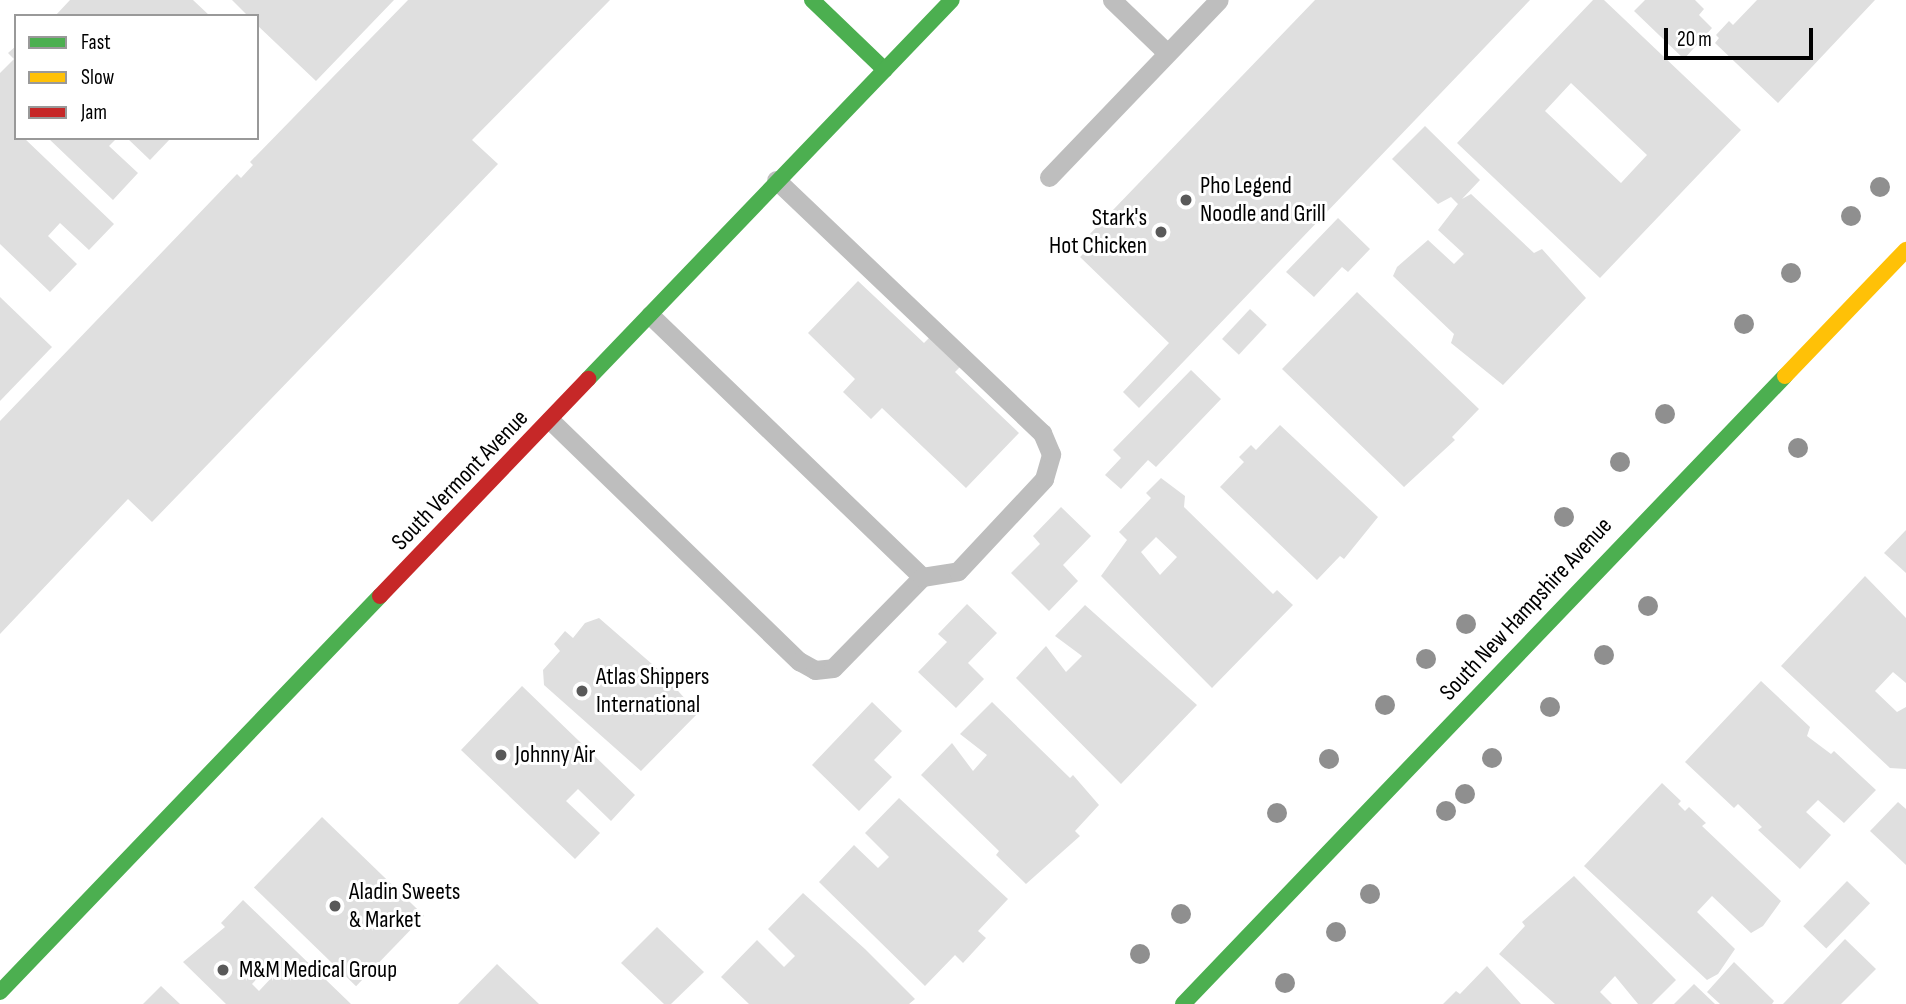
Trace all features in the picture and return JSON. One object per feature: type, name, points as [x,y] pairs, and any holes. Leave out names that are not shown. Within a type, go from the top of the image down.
[{"type":"main road","points":[[812,0],[885,69]]},
{"type":"main road","name":"South Vermont Avenue","points":[[0,992],[550,420],[776,180],[952,0]]},
{"type":"main road","name":"South New Hampshire Avenue","points":[[1183,1004],[1906,250]]},
{"type":"lane","points":[[1112,0],[1167,53]]},
{"type":"lane","points":[[1049,177],[1219,0]]},
{"type":"lane","points":[[550,420],[799,661],[815,670],[833,668],[922,577],[958,571],[1044,479],[1051,454],[1042,433],[776,180]]},
{"type":"lane","points":[[650,315],[922,577]]},
{"type":"building","points":[[70,0],[193,0],[208,14],[57,14]]},
{"type":"building","points":[[232,0],[394,0],[316,81],[259,27],[259,14],[246,14]]},
{"type":"building","points":[[408,0],[610,0],[472,140],[498,164],[152,522],[128,499],[0,634],[0,421],[237,174],[241,178],[253,165],[250,162]]},
{"type":"building","points":[[1315,0],[1530,0],[1139,408],[1123,392],[1169,343],[1080,257],[1087,250],[1086,238]]},
{"type":"building","points":[[1593,0],[1604,0],[1741,130],[1600,278],[1457,143]],"holes":[[[1571,83],[1647,155],[1621,183],[1545,111]]]},
{"type":"building","points":[[1645,0],[1695,0],[1704,9],[1699,15],[1712,28],[1684,59],[1634,11]]},
{"type":"building","points":[[1757,0],[1875,0],[1778,103],[1715,43],[1719,38],[1716,35],[1729,21],[1733,25]]},
{"type":"building","points":[[14,48],[14,59],[8,53]]},
{"type":"building","points":[[14,59],[14,140],[26,140],[114,224],[89,250],[60,223],[48,236],[77,264],[50,292],[0,244],[0,73]]},
{"type":"building","points":[[1425,126],[1480,180],[1462,199],[1471,194],[1534,253],[1542,249],[1586,298],[1503,385],[1451,343],[1454,334],[1393,276],[1397,267],[1428,240],[1454,264],[1464,254],[1438,230],[1458,204],[1451,197],[1438,204],[1392,159]]},
{"type":"building","points":[[50,140],[115,140],[109,146],[138,173],[113,200]]},
{"type":"building","points":[[129,140],[169,140],[150,160]]},
{"type":"building","points":[[1338,218],[1370,249],[1348,272],[1342,267],[1314,297],[1286,272]]},
{"type":"building","points":[[858,281],[924,343],[932,335],[963,364],[955,372],[1019,433],[966,488],[882,408],[871,419],[843,392],[855,379],[808,333]]},
{"type":"building","points":[[1357,292],[1479,409],[1452,437],[1455,440],[1404,487],[1282,369]]},
{"type":"building","points":[[0,297],[52,347],[0,401]]},
{"type":"building","points":[[1250,309],[1267,325],[1239,355],[1222,339]]},
{"type":"building","points":[[1191,370],[1221,399],[1156,467],[1148,460],[1121,489],[1105,475],[1121,458],[1113,450]]},
{"type":"building","points":[[1280,425],[1378,517],[1344,559],[1340,556],[1317,580],[1220,487],[1244,462],[1239,457],[1251,445],[1256,450]]},
{"type":"building","points":[[1161,478],[1185,496],[1184,507],[1273,594],[1277,590],[1293,605],[1212,688],[1101,576],[1127,540],[1119,532],[1151,498],[1146,493]],"holes":[[[1156,537],[1177,557],[1160,575],[1141,552]]]},
{"type":"building","points":[[1061,507],[1091,536],[1063,565],[1078,581],[1049,611],[1011,573],[1040,544],[1033,536]]},
{"type":"building","points":[[1906,530],[1906,573],[1884,553]]},
{"type":"building","points":[[1865,576],[1906,618],[1906,683],[1893,672],[1875,691],[1897,712],[1906,707],[1906,769],[1890,768],[1781,666]]},
{"type":"building","points":[[967,604],[997,633],[968,663],[984,679],[956,708],[918,672],[947,642],[938,634]]},
{"type":"building","points":[[1085,605],[1197,705],[1121,784],[1016,678],[1046,646],[1066,672],[1082,656],[1055,636]]},
{"type":"building","points":[[599,618],[660,671],[698,713],[641,771],[544,685],[543,670],[560,651],[554,644],[565,631],[573,638],[585,623]]},
{"type":"building","points":[[1761,681],[1810,727],[1807,736],[1831,754],[1834,751],[1876,790],[1844,823],[1818,800],[1806,812],[1831,835],[1800,869],[1758,830],[1762,827],[1738,804],[1734,808],[1685,762]]},
{"type":"building","points":[[522,686],[635,795],[611,821],[578,789],[566,801],[600,833],[575,859],[461,750]]},
{"type":"building","points":[[872,702],[902,731],[874,760],[892,777],[859,811],[812,765]]},
{"type":"building","points":[[992,702],[1070,778],[1073,775],[1099,805],[1075,831],[1080,836],[1026,884],[996,855],[999,851],[921,775],[952,743],[973,771],[987,755],[960,734]]},
{"type":"building","points":[[1662,783],[1681,801],[1678,804],[1685,811],[1689,807],[1706,823],[1702,826],[1781,901],[1763,926],[1751,933],[1712,896],[1697,912],[1735,949],[1718,974],[1707,980],[1584,866]]},
{"type":"building","points":[[899,798],[1008,899],[978,931],[986,938],[963,963],[955,955],[925,986],[819,882],[854,845],[878,868],[889,857],[865,833]]},
{"type":"building","points":[[1898,802],[1906,809],[1906,865],[1870,831]]},
{"type":"building","points":[[322,817],[424,916],[356,986],[254,887]]},
{"type":"building","points":[[1574,876],[1676,980],[1652,1004],[1638,1004],[1615,976],[1600,992],[1612,1004],[1555,1004],[1499,954],[1525,926],[1522,922]]},
{"type":"building","points":[[1847,881],[1870,903],[1826,949],[1803,926]]},
{"type":"building","points":[[803,893],[915,999],[909,1004],[749,1004],[721,977],[757,940],[784,967],[795,956],[768,929]]},
{"type":"building","points":[[243,900],[351,1004],[226,1004],[183,962],[225,927],[221,923]],"holes":[[[267,968],[274,975],[259,991],[252,984]]]},
{"type":"building","points":[[657,927],[704,972],[671,1004],[664,1004],[621,963]]},
{"type":"building","points":[[1845,939],[1876,969],[1841,1004],[1783,1004]]},
{"type":"building","points":[[1734,962],[1774,1001],[1772,1004],[1720,1004],[1707,992]]},
{"type":"building","points":[[497,964],[539,1004],[458,1004]]},
{"type":"building","points":[[1487,966],[1521,1004],[1443,1004],[1456,991],[1460,994]]},
{"type":"building","points":[[1694,984],[1715,1004],[1674,1004]]},
{"type":"building","points":[[161,986],[180,1004],[143,1004]]},
{"type":"traffic: fast","points":[[812,0],[885,70]]},
{"type":"traffic: fast","points":[[588,379],[952,0]]},
{"type":"traffic: fast","points":[[1183,1004],[1785,376]]},
{"type":"traffic: fast","points":[[0,992],[380,596]]},
{"type":"traffic: slow","points":[[1785,376],[1906,250]]},
{"type":"traffic: jam","points":[[380,596],[588,379]]},
{"type":"place","name":"Pho Legend Noodle and Grill","points":[[1186,200]]},
{"type":"place","name":"Stark's Hot Chicken","points":[[1161,232]]},
{"type":"place","name":"Atlas Shippers International","points":[[582,691]]},
{"type":"place","name":"Johnny Air","points":[[501,755]]},
{"type":"place","name":"Aladin Sweets & Market","points":[[335,906]]},
{"type":"place","name":"M&M Medical Group","points":[[223,970]]}]
